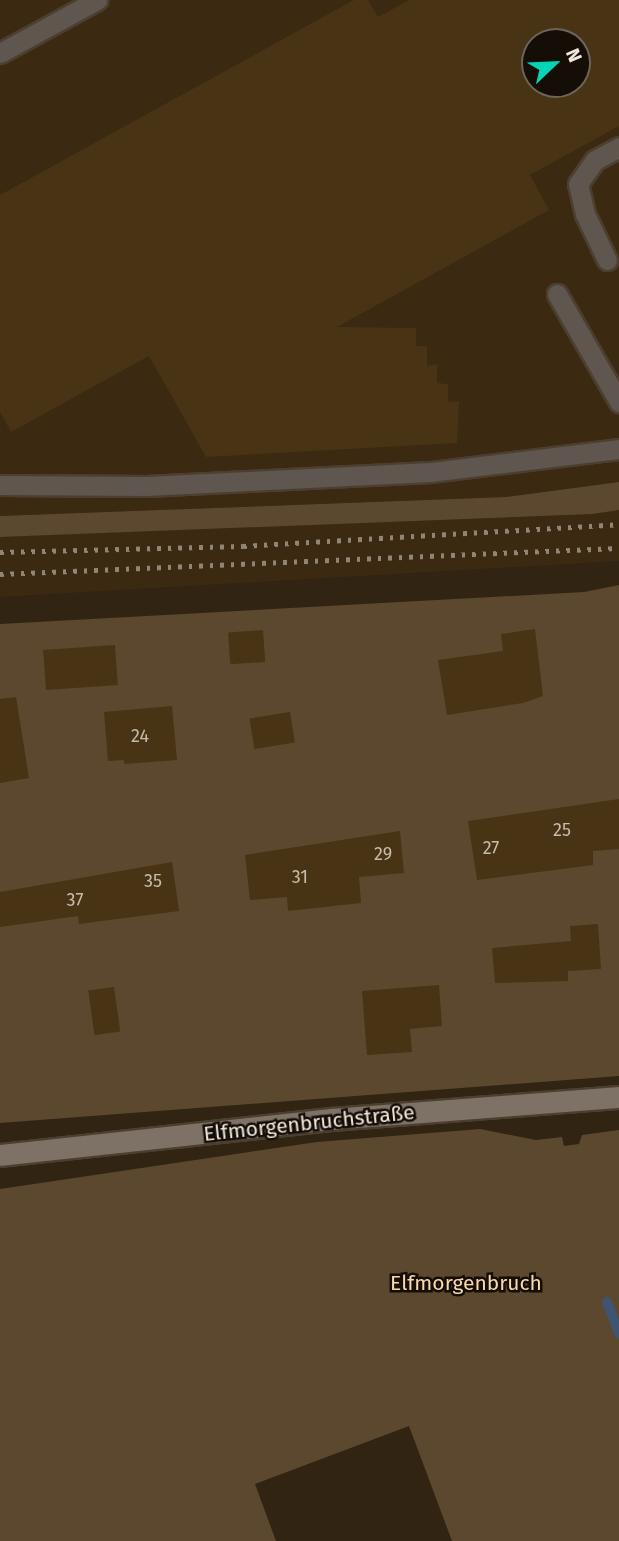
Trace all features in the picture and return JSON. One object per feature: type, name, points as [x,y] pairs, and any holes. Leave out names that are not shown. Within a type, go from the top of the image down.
[{"type":"main road","name":"Elfmorgenbruchstraße","points":[[0,1156],[332,1119],[619,1097]]},
{"type":"lane","points":[[0,53],[97,0]]},
{"type":"lane","points":[[607,260],[584,214],[578,184],[595,160],[619,147]]},
{"type":"lane","points":[[557,294],[619,402]]},
{"type":"lane","points":[[0,485],[146,486],[418,472],[619,449]]},
{"type":"shaded area","points":[[0,0],[619,0],[619,482],[506,497],[0,516]]},
{"type":"shaded area","points":[[619,510],[619,561],[0,597],[0,537]]},
{"type":"green space","points":[[619,482],[619,510],[592,514],[0,537],[0,516],[506,497]]},
{"type":"green space","points":[[619,585],[619,1076],[0,1123],[0,624],[584,592]]},
{"type":"green space","name":"Elfmorgenbruch","points":[[480,1129],[536,1140],[562,1137],[564,1146],[579,1144],[582,1135],[619,1130],[619,1541],[452,1541],[409,1426],[255,1484],[276,1541],[0,1541],[0,1189],[317,1142]]},
{"type":"building","points":[[354,0],[368,0],[378,17],[409,0],[619,0],[619,126],[530,175],[549,210],[337,327],[416,328],[416,346],[427,346],[427,366],[437,364],[437,383],[448,384],[448,402],[459,401],[457,443],[206,457],[149,356],[11,432],[0,412],[0,195]]},
{"type":"building","points":[[535,629],[543,696],[523,703],[447,715],[438,660],[503,651],[501,634]]},
{"type":"building","points":[[263,630],[265,662],[230,664],[228,632]]},
{"type":"building","points":[[115,645],[118,685],[46,690],[43,650]]},
{"type":"building","points":[[16,697],[29,778],[0,783],[0,699]]},
{"type":"building","points":[[172,706],[177,760],[124,764],[124,760],[108,761],[104,712]]},
{"type":"building","points":[[290,712],[295,743],[254,749],[250,718]]},
{"type":"building","points":[[619,799],[619,849],[593,851],[593,865],[477,880],[468,821]]},
{"type":"building","points":[[400,831],[404,873],[359,877],[361,903],[288,911],[287,897],[250,900],[245,855]]},
{"type":"building","points":[[172,862],[179,911],[79,924],[78,916],[0,927],[0,892]]},
{"type":"building","points":[[598,924],[601,969],[568,971],[568,981],[495,983],[492,948],[571,941],[570,926]]},
{"type":"building","points":[[439,985],[442,1026],[410,1029],[412,1052],[367,1055],[362,991]]},
{"type":"building","points":[[114,987],[120,1032],[95,1035],[88,991]]},
{"type":"waterway","points":[[607,1302],[619,1334]]},
{"type":"railway","points":[[0,552],[243,546],[619,524]]},
{"type":"railway","points":[[0,574],[619,548]]}]
